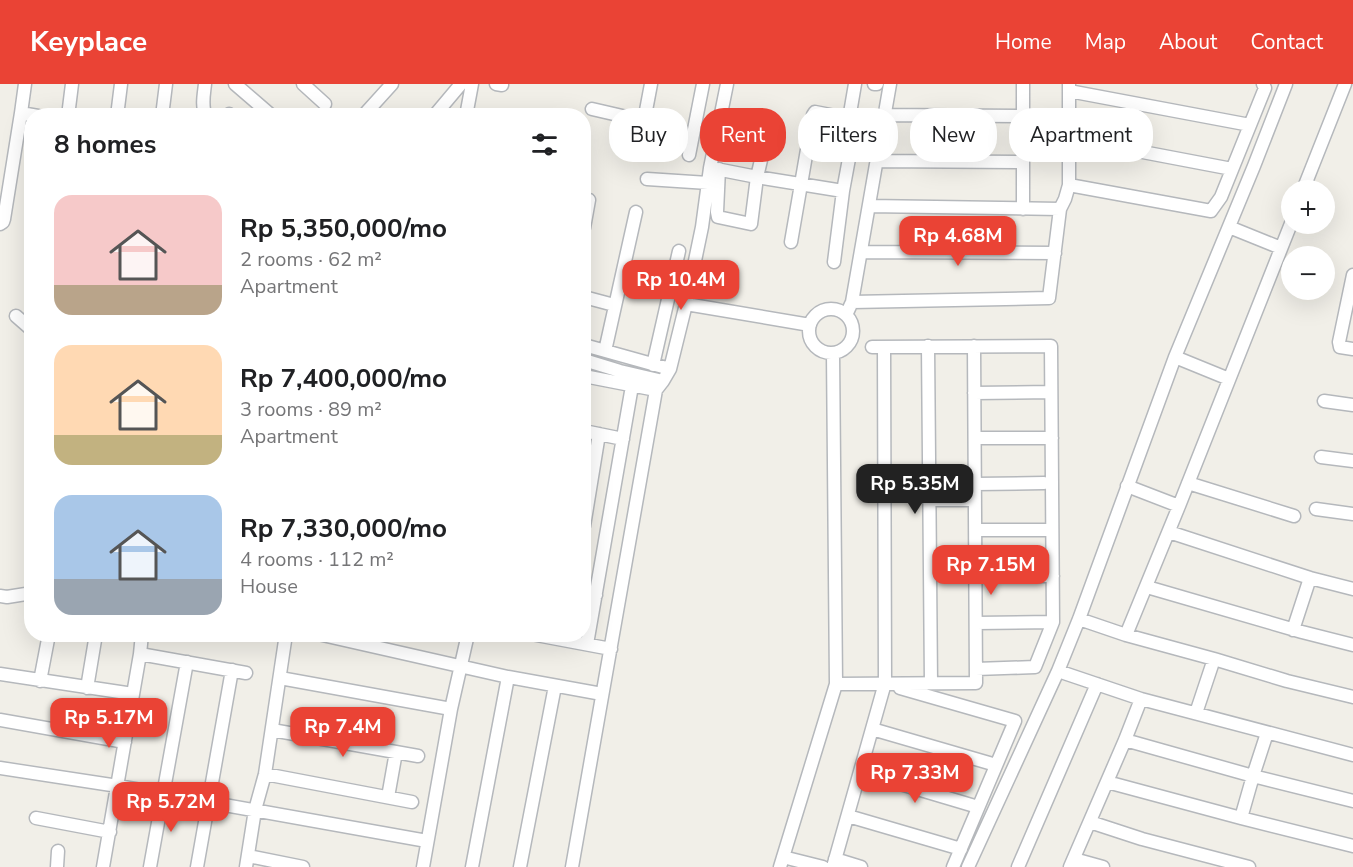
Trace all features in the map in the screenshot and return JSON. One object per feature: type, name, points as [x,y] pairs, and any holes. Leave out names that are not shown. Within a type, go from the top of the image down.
[{"type":"street","points":[[0,224],[4,219],[25,84]]},
{"type":"street","points":[[69,108],[72,84]]},
{"type":"street","points":[[118,108],[121,84]]},
{"type":"street","points":[[163,108],[166,84]]},
{"type":"street","points":[[203,108],[205,84]]},
{"type":"street","points":[[235,84],[263,108]]},
{"type":"street","points":[[303,84],[325,104]]},
{"type":"street","points":[[370,108],[392,84]]},
{"type":"street","points":[[440,108],[460,84]]},
{"type":"street","points":[[468,108],[472,84]]},
{"type":"street","points":[[646,108],[651,84]]},
{"type":"street","points":[[689,155],[705,84],[726,86],[714,168],[718,217],[751,228],[760,162]]},
{"type":"street","points":[[853,108],[855,84]]},
{"type":"street","points":[[883,108],[890,84]]},
{"type":"street","points":[[1023,84],[1023,108]]},
{"type":"street","points":[[1069,185],[1211,211],[1221,197],[1265,88],[1263,84]]},
{"type":"street","points":[[968,867],[1058,671],[1175,357],[1286,84]]},
{"type":"street","points":[[1307,180],[1345,84]]},
{"type":"street","points":[[1069,108],[1069,87],[1250,125]]},
{"type":"street","points":[[592,109],[609,113]]},
{"type":"street","points":[[898,119],[1009,116]]},
{"type":"street","points":[[1153,154],[1232,169]]},
{"type":"street","points":[[898,161],[1009,162]]},
{"type":"street","points":[[791,242],[805,162]]},
{"type":"street","points":[[834,262],[847,162]]},
{"type":"street","points":[[846,315],[852,302],[876,162]]},
{"type":"street","points":[[1023,162],[1023,209]]},
{"type":"street","points":[[852,302],[1049,298],[1060,209],[1069,185],[1069,162]]},
{"type":"street","points":[[714,168],[843,191]]},
{"type":"street","points":[[572,867],[659,385],[670,369],[702,227],[708,183],[714,168]]},
{"type":"street","points":[[647,179],[708,183]]},
{"type":"street","points":[[869,206],[1060,209]]},
{"type":"street","points":[[605,351],[636,212]]},
{"type":"street","points":[[1126,635],[1281,248],[1229,226]]},
{"type":"street","points":[[653,365],[679,251]]},
{"type":"street","points":[[861,252],[1055,253]]},
{"type":"street","points":[[1353,275],[1349,311],[1339,342],[1340,347],[1353,349]]},
{"type":"street","points":[[591,299],[614,305]]},
{"type":"street","points":[[686,304],[810,325]]},
{"type":"street","points":[[829,309],[841,311],[853,325],[852,338],[845,348],[833,353],[827,352],[816,347],[810,336],[810,325],[817,314],[829,309]]},
{"type":"street","points":[[16,316],[24,323]]},
{"type":"street","points":[[928,346],[931,683]]},
{"type":"street","points":[[836,684],[976,683],[974,346]]},
{"type":"street","points":[[861,867],[834,863],[885,683],[878,347],[1051,346],[1053,622],[1035,667],[976,669]]},
{"type":"street","points":[[591,347],[670,369]]},
{"type":"street","points":[[823,867],[782,862],[836,684],[833,353]]},
{"type":"street","points":[[1175,357],[1229,379]]},
{"type":"street","points":[[591,362],[659,385]]},
{"type":"street","points":[[591,377],[632,386],[659,385]]},
{"type":"street","points":[[591,589],[632,386]]},
{"type":"street","points":[[974,393],[1052,392]]},
{"type":"street","points":[[1324,401],[1353,405]]},
{"type":"street","points":[[591,432],[623,439]]},
{"type":"street","points":[[591,483],[599,434]]},
{"type":"street","points":[[975,438],[1052,438]]},
{"type":"street","points":[[1321,457],[1353,461]]},
{"type":"street","points":[[975,484],[1044,483]]},
{"type":"street","points":[[1188,483],[1294,516]]},
{"type":"street","points":[[1127,486],[1179,506]]},
{"type":"street","points":[[929,500],[975,500]]},
{"type":"street","points":[[1316,509],[1353,514]]},
{"type":"street","points":[[975,530],[1052,530]]},
{"type":"street","points":[[1169,532],[1310,578],[1353,589]]},
{"type":"street","points":[[975,576],[1053,576]]},
{"type":"street","points":[[1293,630],[1310,578]]},
{"type":"street","points":[[1147,587],[1293,630],[1353,645]]},
{"type":"street","points":[[0,596],[24,594]]},
{"type":"street","points":[[1079,619],[1126,635],[1214,658],[1287,681],[1353,697]]},
{"type":"street","points":[[976,623],[1053,622]]},
{"type":"street","points":[[40,681],[47,642]]},
{"type":"street","points":[[87,688],[95,642]]},
{"type":"street","points":[[104,867],[141,642]]},
{"type":"street","points":[[285,642],[265,774],[255,810],[247,862],[303,867]]},
{"type":"street","points":[[351,642],[508,677],[602,694]]},
{"type":"street","points":[[423,867],[451,709],[466,642]]},
{"type":"street","points":[[576,642],[611,649]]},
{"type":"street","points":[[140,654],[246,673]]},
{"type":"street","points":[[1196,713],[1214,658]]},
{"type":"street","points":[[150,867],[187,662]]},
{"type":"street","points":[[197,867],[232,670]]},
{"type":"street","points":[[1058,671],[1141,699],[1353,755]]},
{"type":"street","points":[[0,674],[133,694]]},
{"type":"street","points":[[472,867],[508,677]]},
{"type":"street","points":[[280,678],[451,709]]},
{"type":"street","points":[[885,683],[1014,721],[953,867]]},
{"type":"street","points":[[1018,867],[1097,684]]},
{"type":"street","points":[[520,867],[555,686]]},
{"type":"street","points":[[1103,867],[1072,863],[1141,699]]},
{"type":"street","points":[[0,720],[125,742]]},
{"type":"street","points":[[872,729],[996,765]]},
{"type":"street","points":[[272,730],[418,756]]},
{"type":"street","points":[[1242,819],[1267,733]]},
{"type":"street","points":[[1125,740],[1353,801]]},
{"type":"street","points":[[388,797],[396,752]]},
{"type":"street","points":[[0,768],[118,786],[427,841]]},
{"type":"street","points":[[860,772],[978,807]]},
{"type":"street","points":[[265,774],[412,802]]},
{"type":"street","points":[[1107,782],[1242,819],[1353,846]]},
{"type":"street","points":[[848,816],[961,849]]},
{"type":"street","points":[[36,818],[110,832]]},
{"type":"street","points":[[1090,822],[1249,867]]},
{"type":"street","points":[[57,867],[58,851]]}]
